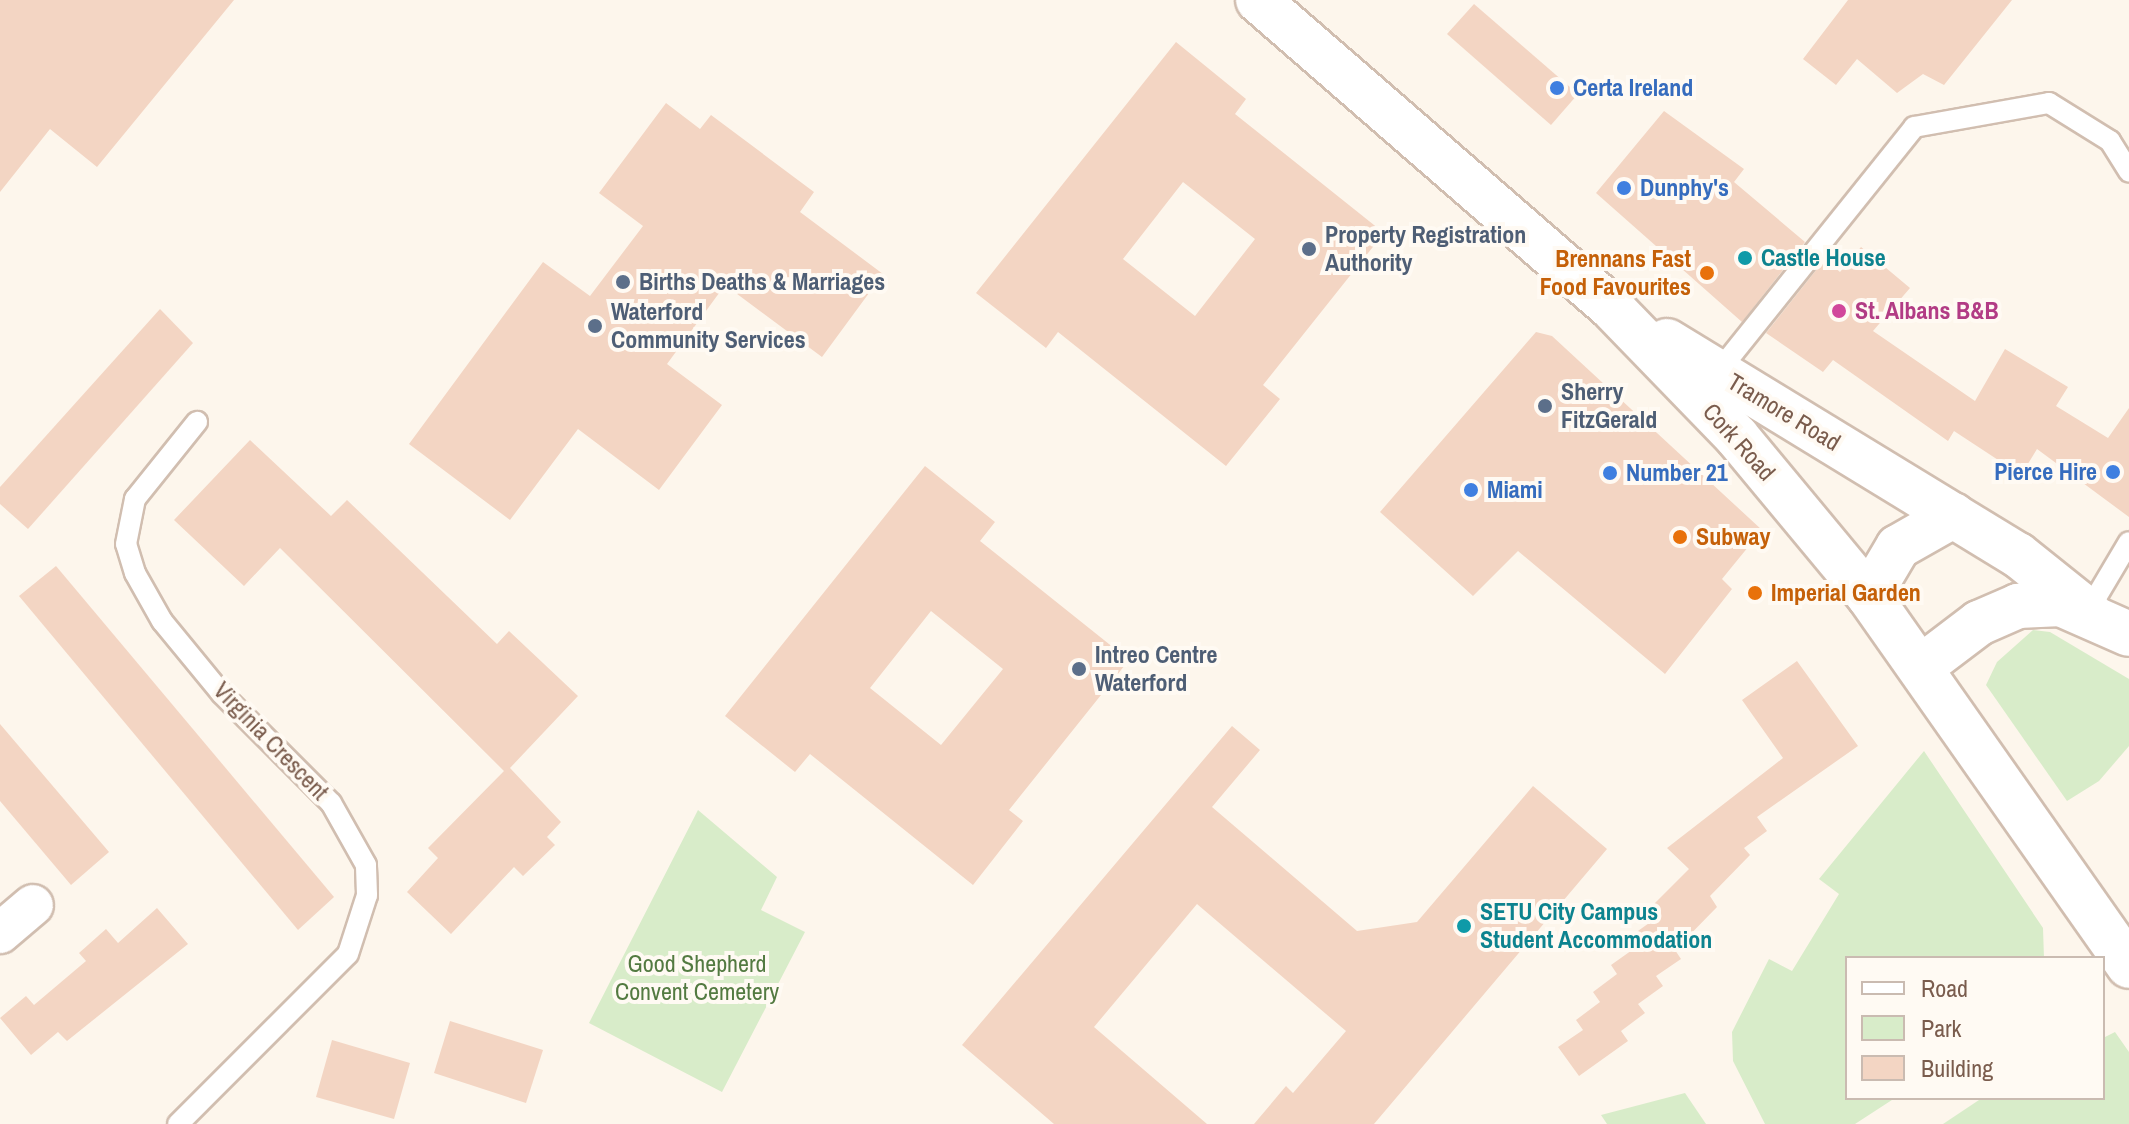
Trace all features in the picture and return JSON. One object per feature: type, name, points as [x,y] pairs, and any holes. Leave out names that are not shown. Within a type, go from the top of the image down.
[{"type":"main road","name":"Cork Road","points":[[1258,0],[1614,310],[1737,437],[1869,596],[2129,966]]},
{"type":"main road","name":"Tramore Road","points":[[1614,310],[1954,515],[2054,578],[2088,611],[2129,634]]},
{"type":"main road","points":[[1869,596],[1904,541],[1954,515]]},
{"type":"main road","name":"Tramore Road","points":[[1921,667],[1979,623],[2018,606],[2088,611]]},
{"type":"street","points":[[0,933],[33,905]]},
{"type":"lane","points":[[1718,372],[1914,127],[2049,103],[2110,141],[2129,171]]},
{"type":"lane","name":"Virginia Crescent","points":[[178,1124],[348,954],[367,895],[366,865],[331,803],[222,694],[162,621],[135,573],[126,544],[135,499],[197,422]]},
{"type":"lane","points":[[2088,611],[2129,542]]},
{"type":"green space","points":[[2033,630],[2050,632],[2129,679],[2129,746],[2099,781],[2067,801],[1986,685],[1997,662]]},
{"type":"green space","points":[[1924,751],[2043,928],[2044,956],[1845,956],[1845,1100],[1892,1100],[1855,1124],[1765,1124],[1733,1061],[1732,1032],[1769,959],[1792,971],[1839,894],[1819,879]]},
{"type":"green space","name":"Good Shepherd Convent Cemetery","points":[[698,810],[777,877],[761,910],[805,932],[722,1092],[589,1023]]},
{"type":"green space","points":[[2115,1032],[2129,1052],[2129,1124],[1943,1124],[1979,1100],[2105,1100],[2105,1037]]},
{"type":"green space","points":[[1685,1093],[1706,1124],[1607,1124],[1601,1115]]},
{"type":"building","points":[[0,0],[234,0],[97,167],[50,129],[0,192]]},
{"type":"building","points":[[1848,0],[2012,0],[1944,85],[1923,74],[1897,93],[1857,59],[1836,85],[1803,59]]},
{"type":"building","points":[[1474,4],[1578,94],[1551,125],[1447,34]]},
{"type":"building","name":"Property Registration Authority","points":[[1176,42],[1246,99],[1235,114],[1384,233],[1263,385],[1280,399],[1226,466],[1058,332],[1046,348],[976,293]],"holes":[[[1183,182],[1255,239],[1195,316],[1123,259]]]},
{"type":"building","name":"Waterford Community Services","points":[[666,103],[700,129],[711,115],[814,192],[800,212],[883,274],[822,357],[725,285],[667,364],[722,405],[659,490],[578,429],[510,520],[409,444],[543,262],[590,296],[643,226],[599,193]]},
{"type":"building","points":[[1664,111],[1744,169],[1734,182],[1805,242],[1742,322],[1596,193]]},
{"type":"building","points":[[1861,247],[1910,288],[1873,331],[1975,401],[2005,349],[2068,387],[2056,406],[2108,438],[2129,408],[2129,517],[2037,449],[2021,475],[1954,431],[1948,441],[1833,360],[1823,372],[1766,333],[1825,259],[1840,272]]},
{"type":"building","points":[[160,309],[193,343],[28,529],[0,504],[0,487]]},
{"type":"building","points":[[1536,332],[1552,336],[1762,530],[1722,579],[1732,589],[1665,674],[1518,551],[1473,596],[1380,512]]},
{"type":"building","points":[[250,440],[331,516],[347,500],[497,644],[509,631],[578,696],[510,768],[561,822],[547,837],[555,845],[523,876],[514,867],[451,934],[407,892],[438,858],[428,848],[504,771],[280,548],[244,586],[174,520]]},
{"type":"building","points":[[925,466],[995,522],[980,541],[1129,660],[1009,810],[1023,821],[973,885],[810,754],[795,772],[725,716]],"holes":[[[931,611],[1003,669],[941,745],[870,688]]]},
{"type":"building","points":[[56,566],[334,897],[298,930],[19,596]]},
{"type":"building","points":[[1797,661],[1858,746],[1757,817],[1767,831],[1744,848],[1750,855],[1710,896],[1717,907],[1675,950],[1681,959],[1656,976],[1663,986],[1638,1004],[1645,1013],[1621,1031],[1628,1041],[1579,1076],[1558,1047],[1583,1030],[1576,1020],[1600,1002],[1593,992],[1617,974],[1611,965],[1635,948],[1628,938],[1652,921],[1646,912],[1689,869],[1667,848],[1783,758],[1742,700]]},
{"type":"building","points":[[0,724],[109,852],[71,885],[0,801]]},
{"type":"building","name":"SETU City Campus Student Accommodation","points":[[1232,726],[1260,750],[1212,807],[1357,931],[1417,922],[1533,786],[1607,849],[1374,1124],[1254,1124],[1286,1086],[1293,1093],[1346,1031],[1197,904],[1094,1027],[1207,1124],[1054,1124],[962,1045]]},
{"type":"building","points":[[157,908],[188,944],[67,1041],[58,1032],[31,1055],[0,1018],[26,996],[34,1005],[86,961],[79,953],[106,929],[118,943]]},
{"type":"building","points":[[450,1021],[543,1050],[526,1103],[434,1073]]},
{"type":"building","points":[[332,1040],[410,1063],[394,1119],[316,1097]]},
{"type":"place","name":"Certa Ireland","points":[[1557,88]]},
{"type":"place","name":"Dunphy's","points":[[1624,188]]},
{"type":"place","name":"Property Registration Authority","points":[[1309,249]]},
{"type":"place","name":"Castle House","points":[[1745,258]]},
{"type":"place","name":"Brennans Fast Food Favourites","points":[[1707,273]]},
{"type":"place","name":"Births Deaths & Marriages","points":[[623,282]]},
{"type":"place","name":"St. Albans B&B","points":[[1839,311]]},
{"type":"place","name":"Waterford Community Services","points":[[595,326]]},
{"type":"place","name":"Sherry FitzGerald","points":[[1545,406]]},
{"type":"place","name":"Pierce Hire","points":[[2113,472]]},
{"type":"place","name":"Number 21","points":[[1610,473]]},
{"type":"place","name":"Miami","points":[[1471,490]]},
{"type":"place","name":"Subway","points":[[1680,537]]},
{"type":"place","name":"Imperial Garden","points":[[1755,593]]},
{"type":"place","name":"Intreo Centre Waterford","points":[[1079,669]]},
{"type":"place","name":"SETU City Campus Student Accommodation","points":[[1464,926]]}]
